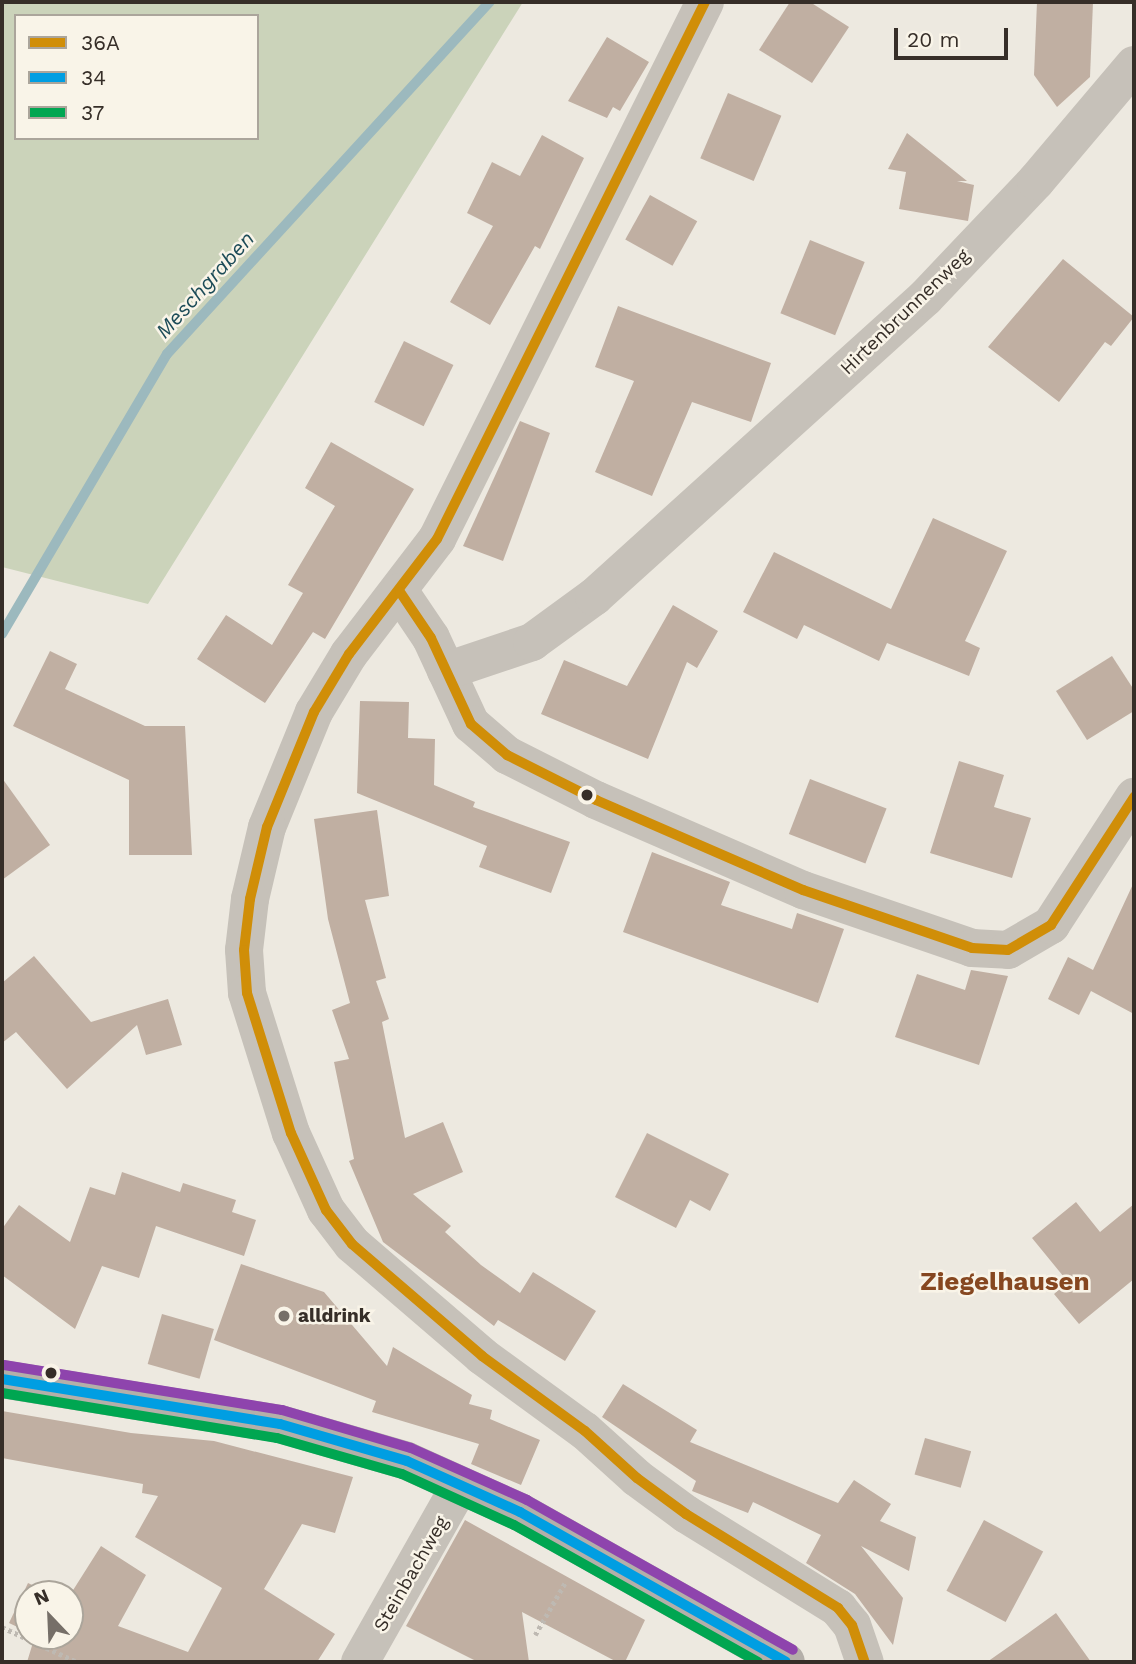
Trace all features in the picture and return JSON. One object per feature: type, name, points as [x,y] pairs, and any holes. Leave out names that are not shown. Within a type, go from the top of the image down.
[{"type":"main road","points":[[2,1379],[280,1424],[407,1461],[520,1512],[786,1662]]},
{"type":"street","points":[[701,6],[437,539],[400,592],[349,654],[314,712],[267,827],[250,899],[244,950],[247,993],[292,1133],[335,1225],[380,1270],[686,1514],[838,1608],[852,1625],[865,1662]]},
{"type":"street","name":"Hirtenbrunnenweg","points":[[446,671],[532,642],[594,597],[925,298],[1036,181],[1134,65]]},
{"type":"street","points":[[400,592],[446,671],[471,724],[490,744],[535,770],[803,890],[972,948],[1007,950],[1051,925],[1134,797]]},
{"type":"street","name":"Steinbachweg","points":[[360,1662],[460,1485]]},
{"type":"path","points":[[535,1635],[572,1570]]},
{"type":"path","points":[[2,1627],[77,1662]]},
{"type":"green space","points":[[2,2],[523,2],[148,604],[2,567]]},
{"type":"building","points":[[790,2],[810,2],[849,27],[812,83],[759,50]]},
{"type":"building","points":[[1037,2],[1093,2],[1090,77],[1057,107],[1034,75]]},
{"type":"building","points":[[607,37],[649,62],[620,111],[613,107],[607,118],[568,101]]},
{"type":"building","points":[[728,93],[781,116],[754,181],[700,158]]},
{"type":"building","points":[[907,133],[967,181],[957,181],[974,185],[968,221],[899,209],[906,172],[888,169]]},
{"type":"building","points":[[542,135],[584,158],[540,249],[535,246],[490,325],[450,302],[493,226],[467,213],[492,162],[520,176]]},
{"type":"building","points":[[650,195],[697,221],[673,266],[625,240]]},
{"type":"building","points":[[810,240],[865,262],[835,335],[780,313]]},
{"type":"building","points":[[1063,259],[1134,317],[1111,346],[1105,342],[1059,402],[988,347]]},
{"type":"building","points":[[618,306],[771,363],[751,422],[692,402],[652,496],[595,472],[634,381],[595,367]]},
{"type":"building","points":[[404,341],[453,365],[424,426],[374,402]]},
{"type":"building","points":[[520,421],[550,433],[503,561],[463,546]]},
{"type":"building","points":[[331,442],[414,489],[325,639],[313,632],[265,703],[197,659],[226,615],[272,645],[303,593],[288,585],[335,506],[305,488]]},
{"type":"building","points":[[933,518],[1007,551],[965,641],[980,648],[969,676],[887,643],[879,661],[804,625],[797,639],[743,612],[774,552],[891,609]]},
{"type":"building","points":[[673,605],[718,631],[697,668],[687,662],[648,759],[541,714],[564,660],[627,686]]},
{"type":"building","points":[[50,651],[77,664],[65,689],[145,726],[185,726],[192,855],[129,855],[129,780],[13,726]]},
{"type":"building","points":[[1112,656],[1134,690],[1134,711],[1087,740],[1056,691]]},
{"type":"building","points":[[360,701],[409,702],[408,738],[435,739],[434,785],[475,802],[473,807],[570,842],[551,893],[479,867],[487,846],[357,793]]},
{"type":"building","points":[[959,761],[1004,775],[994,807],[1031,818],[1012,878],[930,853]]},
{"type":"building","points":[[2,778],[50,845],[2,880]]},
{"type":"building","points":[[810,779],[887,808],[865,863],[789,834]]},
{"type":"building","points":[[377,810],[389,896],[365,900],[386,978],[376,981],[389,1019],[382,1022],[405,1138],[443,1122],[463,1172],[413,1194],[451,1226],[445,1232],[481,1265],[520,1293],[533,1272],[596,1311],[565,1361],[498,1320],[494,1326],[383,1242],[349,1161],[354,1159],[334,1062],[349,1059],[332,1010],[350,1003],[328,919],[314,819]]},
{"type":"building","points":[[652,852],[730,882],[721,905],[792,929],[797,913],[844,929],[818,1003],[623,932]]},
{"type":"building","points":[[1134,882],[1134,1014],[1091,991],[1079,1015],[1048,999],[1068,957],[1093,970]]},
{"type":"building","points":[[34,956],[91,1022],[168,999],[182,1045],[146,1055],[137,1025],[67,1089],[16,1032],[2,1043],[2,983]]},
{"type":"building","points":[[971,970],[1008,976],[979,1065],[895,1037],[917,974],[965,990]]},
{"type":"building","points":[[647,1133],[729,1174],[710,1211],[690,1200],[676,1228],[615,1197]]},
{"type":"building","points":[[122,1172],[180,1192],[183,1183],[236,1200],[232,1212],[256,1220],[244,1256],[156,1226],[139,1278],[102,1266],[75,1329],[2,1275],[2,1229],[19,1205],[70,1242],[90,1187],[115,1195]]},
{"type":"building","points":[[1076,1202],[1100,1232],[1134,1204],[1134,1279],[1079,1324],[1054,1294],[1068,1282],[1032,1238]]},
{"type":"building","points":[[241,1264],[324,1292],[387,1366],[393,1347],[472,1395],[469,1404],[492,1410],[490,1419],[540,1440],[521,1485],[471,1464],[479,1444],[372,1412],[376,1401],[214,1340]]},
{"type":"building","points":[[162,1314],[214,1329],[200,1379],[148,1364]]},
{"type":"building","points":[[623,1384],[697,1430],[690,1442],[838,1503],[854,1480],[891,1504],[880,1521],[916,1537],[909,1571],[861,1546],[903,1598],[893,1645],[855,1594],[806,1563],[821,1535],[753,1502],[748,1513],[692,1491],[696,1481],[602,1417]]},
{"type":"building","points":[[2,1411],[131,1433],[214,1441],[353,1477],[335,1533],[302,1524],[264,1589],[335,1634],[317,1662],[27,1662],[31,1650],[84,1650],[84,1580],[79,1580],[101,1546],[146,1575],[118,1626],[188,1652],[222,1588],[135,1537],[158,1496],[142,1493],[143,1484],[2,1458]]},
{"type":"building","points":[[925,1438],[971,1451],[961,1488],[915,1475]]},
{"type":"building","points":[[465,1520],[645,1620],[625,1662],[617,1662],[522,1612],[529,1662],[478,1662],[406,1626]]},
{"type":"building","points":[[984,1520],[1043,1551],[1006,1622],[946,1591]]},
{"type":"building","points":[[14,1612],[14,1625],[9,1623]]},
{"type":"building","points":[[1056,1613],[1091,1662],[987,1662],[1027,1634]]},
{"type":"waterway","name":"Meschgraben","points":[[2,634],[167,354],[490,2]]},
{"type":"transit line","name":"36A","points":[[705,2],[437,539],[349,654],[314,712],[267,827],[250,899],[244,950],[247,993],[291,1133],[326,1210],[352,1244],[482,1356],[585,1431],[637,1478],[686,1514],[838,1608],[852,1625],[865,1662]]},
{"type":"transit line","name":"36A","points":[[400,592],[431,638],[471,724],[507,755],[596,800],[803,890],[972,948],[1008,950],[1051,925],[1134,797]]},
{"type":"transit line","points":[[4,1365],[282,1410],[411,1448],[527,1500],[793,1650]]},
{"type":"transit line","name":"34","points":[[2,1379],[280,1424],[407,1461],[520,1512],[786,1662]]},
{"type":"transit line","name":"37","points":[[2,1393],[277,1438],[402,1474],[514,1525],[758,1662]]},
{"type":"place","name":"alldrink","points":[[284,1316]]},
{"type":"district","name":"Ziegelhausen","points":[[1005,1282]]}]
